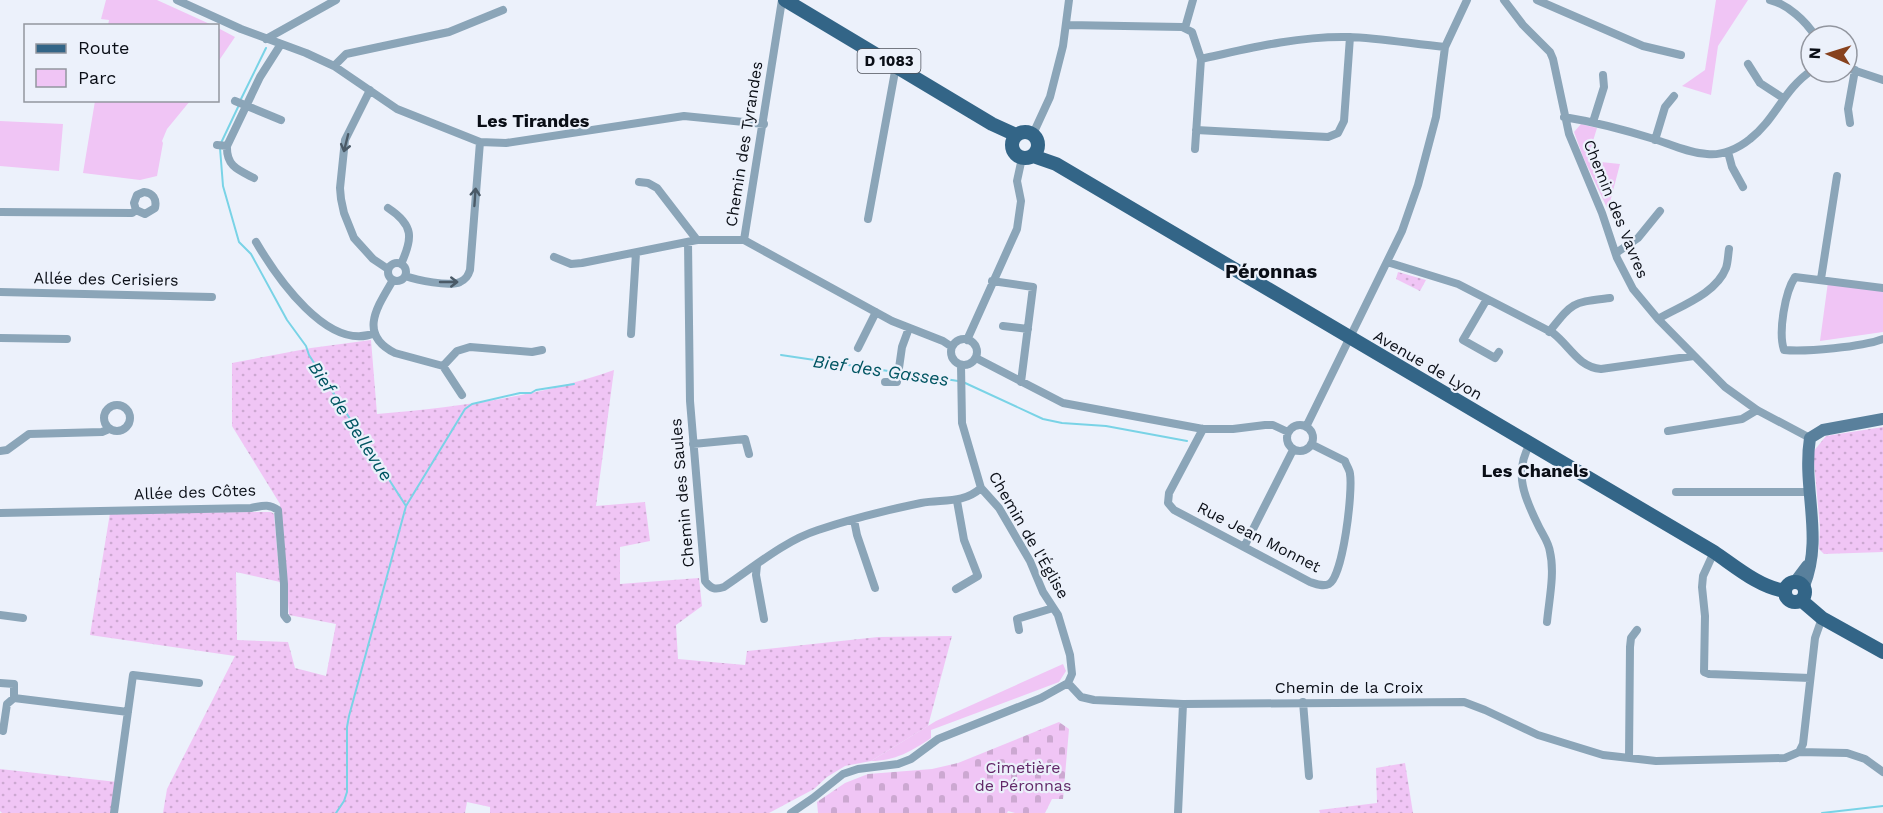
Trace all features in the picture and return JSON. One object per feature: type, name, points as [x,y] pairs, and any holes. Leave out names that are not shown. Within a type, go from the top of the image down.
[{"type":"main road","name":"D 1083","points":[[783,0],[992,124],[1013,140]]},
{"type":"main road","points":[[1022,131],[1033,134],[1037,141],[1031,154],[1014,154],[1013,140],[1022,131]]},
{"type":"main road","name":"Avenue de Lyon","points":[[1031,154],[1047,154],[1056,164],[1714,552],[1768,587],[1796,590],[1822,618],[1883,652]]},
{"type":"street","points":[[177,0],[240,29],[334,66],[398,109],[480,142],[506,143],[684,116],[764,124]]},
{"type":"street","points":[[266,39],[336,0]]},
{"type":"street","name":"Chemin des Tyrandes","points":[[783,0],[744,240],[876,312],[952,347]]},
{"type":"street","points":[[1033,134],[1050,97],[1067,25],[1069,0]]},
{"type":"street","points":[[1185,28],[1193,0]]},
{"type":"street","points":[[1306,427],[1405,222],[1431,141],[1445,47],[1467,0]]},
{"type":"street","name":"Chemin des Vavres","points":[[1504,0],[1523,26],[1550,52],[1555,65],[1564,117],[1616,253],[1633,290],[1658,319],[1725,387],[1757,410],[1810,438]]},
{"type":"street","points":[[1537,0],[1643,46],[1681,55]]},
{"type":"street","points":[[1770,0],[1779,2],[1797,15],[1805,24]]},
{"type":"street","points":[[334,66],[346,54],[449,32],[503,10]]},
{"type":"street","points":[[1067,25],[1185,28],[1192,32],[1201,59],[1195,149]]},
{"type":"street","points":[[1201,59],[1293,40],[1350,37],[1445,47]]},
{"type":"street","points":[[1196,130],[1328,137],[1338,133],[1344,121],[1350,37]]},
{"type":"street","points":[[254,178],[230,164],[226,155],[227,146],[260,77],[281,44]]},
{"type":"street","points":[[1748,64],[1760,83],[1783,99]]},
{"type":"street","points":[[868,219],[896,66]]},
{"type":"street","points":[[1859,72],[1883,80]]},
{"type":"street","points":[[1593,122],[1604,87],[1603,75]]},
{"type":"street","points":[[1564,117],[1593,122],[1709,155],[1728,152],[1749,141],[1768,123],[1793,85],[1799,80]]},
{"type":"street","points":[[1850,84],[1848,109],[1850,123]]},
{"type":"street","points":[[370,90],[345,140],[341,200],[354,238],[373,259],[388,269]]},
{"type":"street","points":[[1655,140],[1665,107],[1674,96]]},
{"type":"street","points":[[235,101],[280,120]]},
{"type":"street","points":[[405,276],[421,280],[458,283],[467,276],[470,270],[480,142]]},
{"type":"street","points":[[217,145],[227,146]]},
{"type":"street","points":[[1728,152],[1732,167],[1743,187]]},
{"type":"street","points":[[967,340],[1017,229],[1021,201],[1017,181],[1031,154]]},
{"type":"street","points":[[1821,279],[1837,176]]},
{"type":"street","points":[[639,182],[648,183],[657,188],[693,241]]},
{"type":"street","points":[[388,208],[399,215],[408,229],[409,245],[401,264]]},
{"type":"street","points":[[0,212],[132,213],[136,210]]},
{"type":"street","points":[[1616,253],[1638,238],[1660,211]]},
{"type":"street","points":[[554,257],[571,264],[693,241],[744,240]]},
{"type":"street","name":"Chemin des Saules","points":[[693,241],[690,401],[705,581],[711,588],[724,587],[802,536],[854,520],[924,503],[957,501],[973,495],[981,488]]},
{"type":"street","points":[[256,242],[284,285],[314,314],[340,333],[360,336],[375,333]]},
{"type":"street","points":[[1658,319],[1703,294],[1719,280],[1726,268],[1729,249]]},
{"type":"street","points":[[631,334],[636,253]]},
{"type":"street","points":[[1387,262],[1458,284],[1487,299],[1562,340],[1579,360],[1590,368],[1601,369],[1694,356]]},
{"type":"street","points":[[401,264],[406,271],[405,276],[399,281],[393,280],[388,276],[388,269],[392,265],[401,264]]},
{"type":"street","points":[[1883,288],[1795,277],[1789,286],[1780,340],[1784,350],[1799,351],[1883,339]]},
{"type":"street","points":[[393,280],[375,309],[373,319],[375,333],[382,344],[395,352],[443,366],[462,395]]},
{"type":"street","points":[[992,281],[1033,287],[1021,382]]},
{"type":"street","name":"Allée des Cerisiers","points":[[0,292],[212,297]]},
{"type":"street","points":[[1549,332],[1570,306],[1577,302],[1610,298]]},
{"type":"street","points":[[1487,299],[1463,340],[1495,358],[1499,352]]},
{"type":"street","points":[[858,348],[876,312]]},
{"type":"street","points":[[1003,326],[1029,328]]},
{"type":"street","points":[[885,382],[897,382],[902,347],[909,328]]},
{"type":"street","points":[[0,338],[67,339]]},
{"type":"street","points":[[967,340],[975,347],[976,358],[970,364],[961,365],[952,358],[952,347],[958,341],[967,340]]},
{"type":"street","points":[[443,366],[463,348],[532,352],[542,350]]},
{"type":"street","points":[[976,358],[1063,403],[1203,429],[1273,425],[1288,432]]},
{"type":"street","name":"Chemin de l'Église","points":[[961,365],[962,423],[981,488],[999,508],[1030,561],[1043,592],[1065,633],[1070,655],[1071,674],[1068,683]]},
{"type":"street","points":[[1668,431],[1742,419],[1757,410]]},
{"type":"street","points":[[1796,590],[1810,572],[1812,557],[1814,522],[1808,452],[1810,438],[1823,430],[1883,419]]},
{"type":"street","points":[[1296,426],[1306,427],[1312,437],[1311,444],[1301,451],[1293,450],[1287,442],[1288,432],[1296,426]]},
{"type":"street","points":[[0,451],[7,450],[29,434],[102,432],[109,429]]},
{"type":"street","name":"Rue Jean Monnet","points":[[1203,429],[1169,493],[1168,502],[1174,510],[1310,582],[1323,585],[1334,580],[1345,547],[1350,474],[1345,461],[1311,444]]},
{"type":"street","points":[[693,444],[746,439],[749,454]]},
{"type":"street","points":[[1530,444],[1522,458],[1522,477],[1526,500],[1550,548],[1552,559],[1547,622]]},
{"type":"street","points":[[1244,547],[1293,450]]},
{"type":"street","points":[[1676,492],[1810,492]]},
{"type":"street","points":[[956,589],[978,576],[964,540],[957,501]]},
{"type":"street","name":"Allée des Côtes","points":[[0,513],[272,506],[278,510],[284,615],[287,620]]},
{"type":"street","points":[[854,520],[856,535],[874,588]]},
{"type":"street","points":[[1714,552],[1703,576],[1702,587],[1705,616],[1704,672],[1810,678]]},
{"type":"street","points":[[757,565],[756,575],[764,619]]},
{"type":"street","points":[[1018,630],[1017,619],[1053,608]]},
{"type":"street","points":[[0,615],[23,618]]},
{"type":"street","points":[[1798,752],[1805,734],[1815,638],[1822,618]]},
{"type":"street","points":[[1629,758],[1630,647],[1631,639],[1637,630]]},
{"type":"street","points":[[114,813],[133,675],[199,683]]},
{"type":"street","points":[[0,683],[14,684],[15,698]]},
{"type":"street","points":[[791,813],[843,774],[858,769],[898,764],[911,759],[938,740],[1041,698],[1068,683]]},
{"type":"street","name":"Chemin de la Croix","points":[[1068,683],[1081,697],[1094,700],[1183,704],[1464,702],[1538,735],[1603,755],[1656,762],[1774,759],[1785,758],[1798,752],[1847,753],[1865,759],[1883,772]]},
{"type":"street","points":[[3,731],[7,704],[15,698],[128,712]]},
{"type":"street","points":[[1303,702],[1309,776]]},
{"type":"street","points":[[1178,813],[1183,704]]},
{"type":"green space","points":[[106,0],[157,0],[210,24],[108,24],[109,20],[101,19]]},
{"type":"green space","points":[[1716,0],[1748,0],[1718,46],[1711,95],[1682,86],[1705,70]]},
{"type":"green space","points":[[219,29],[235,37],[219,61]]},
{"type":"green space","points":[[95,102],[189,102],[167,129],[162,141],[157,176],[140,180],[83,173]]},
{"type":"green space","points":[[0,121],[63,124],[59,171],[0,166]]},
{"type":"green space","points":[[1581,124],[1597,128],[1589,154],[1591,161],[1620,164],[1608,210],[1574,132]]},
{"type":"green space","points":[[1398,272],[1426,280],[1420,291],[1396,279]]},
{"type":"green space","points":[[1828,282],[1883,291],[1883,332],[1820,341]]},
{"type":"green space","points":[[371,340],[377,414],[497,400],[556,387],[614,370],[596,506],[645,502],[650,541],[620,547],[620,584],[699,578],[702,606],[676,625],[678,659],[745,665],[747,651],[878,637],[952,636],[928,726],[871,761],[845,766],[827,777],[814,789],[769,813],[490,813],[490,807],[467,802],[465,813],[163,813],[167,789],[235,656],[90,635],[110,513],[271,512],[274,514],[280,582],[236,572],[237,640],[288,642],[295,668],[326,676],[336,624],[289,615],[280,504],[232,426],[232,363],[311,348]]},
{"type":"green space","points":[[1883,427],[1883,552],[1824,554],[1819,549],[1820,527],[1813,452],[1826,436]]},
{"type":"green space","points":[[1063,664],[1066,671],[1059,682],[931,730],[931,738],[903,754],[880,761],[871,761],[936,721]]},
{"type":"green space","name":"Cimetière de Péronnas","points":[[1059,722],[1069,729],[1063,799],[1052,799],[1045,813],[1008,811],[1007,813],[818,813],[817,802],[845,783],[868,774],[932,769],[958,763]]},
{"type":"green space","points":[[1405,763],[1413,813],[1320,813],[1319,810],[1377,803],[1376,768]]},
{"type":"green space","points":[[0,769],[117,782],[111,813],[2,813],[0,811]]},
{"type":"waterway","name":"Bief de Bellevue","points":[[241,99],[266,48]]},
{"type":"waterway","name":"Bief de Bellevue","points":[[221,143],[239,105]]},
{"type":"waterway","name":"Bief de Bellevue","points":[[220,148],[223,186],[239,242],[251,254],[287,320],[306,346],[309,355],[406,506],[349,716],[347,792],[336,813]]},
{"type":"waterway","name":"Bief des Gasses","points":[[781,355],[895,372]]},
{"type":"waterway","name":"Bief des Gasses","points":[[901,372],[958,381]]},
{"type":"waterway","name":"Bief des Gasses","points":[[963,382],[1043,419],[1062,423],[1106,426],[1187,441]]},
{"type":"waterway","name":"Bief des Gasses","points":[[406,506],[465,409],[472,404],[574,384]]},
{"type":"waterway","points":[[1822,813],[1883,806]]},
{"type":"district","name":"Les Tirandes","points":[[533,120]]},
{"type":"district","name":"Péronnas","points":[[1271,271]]},
{"type":"district","name":"Les Chanels","points":[[1535,470]]}]
